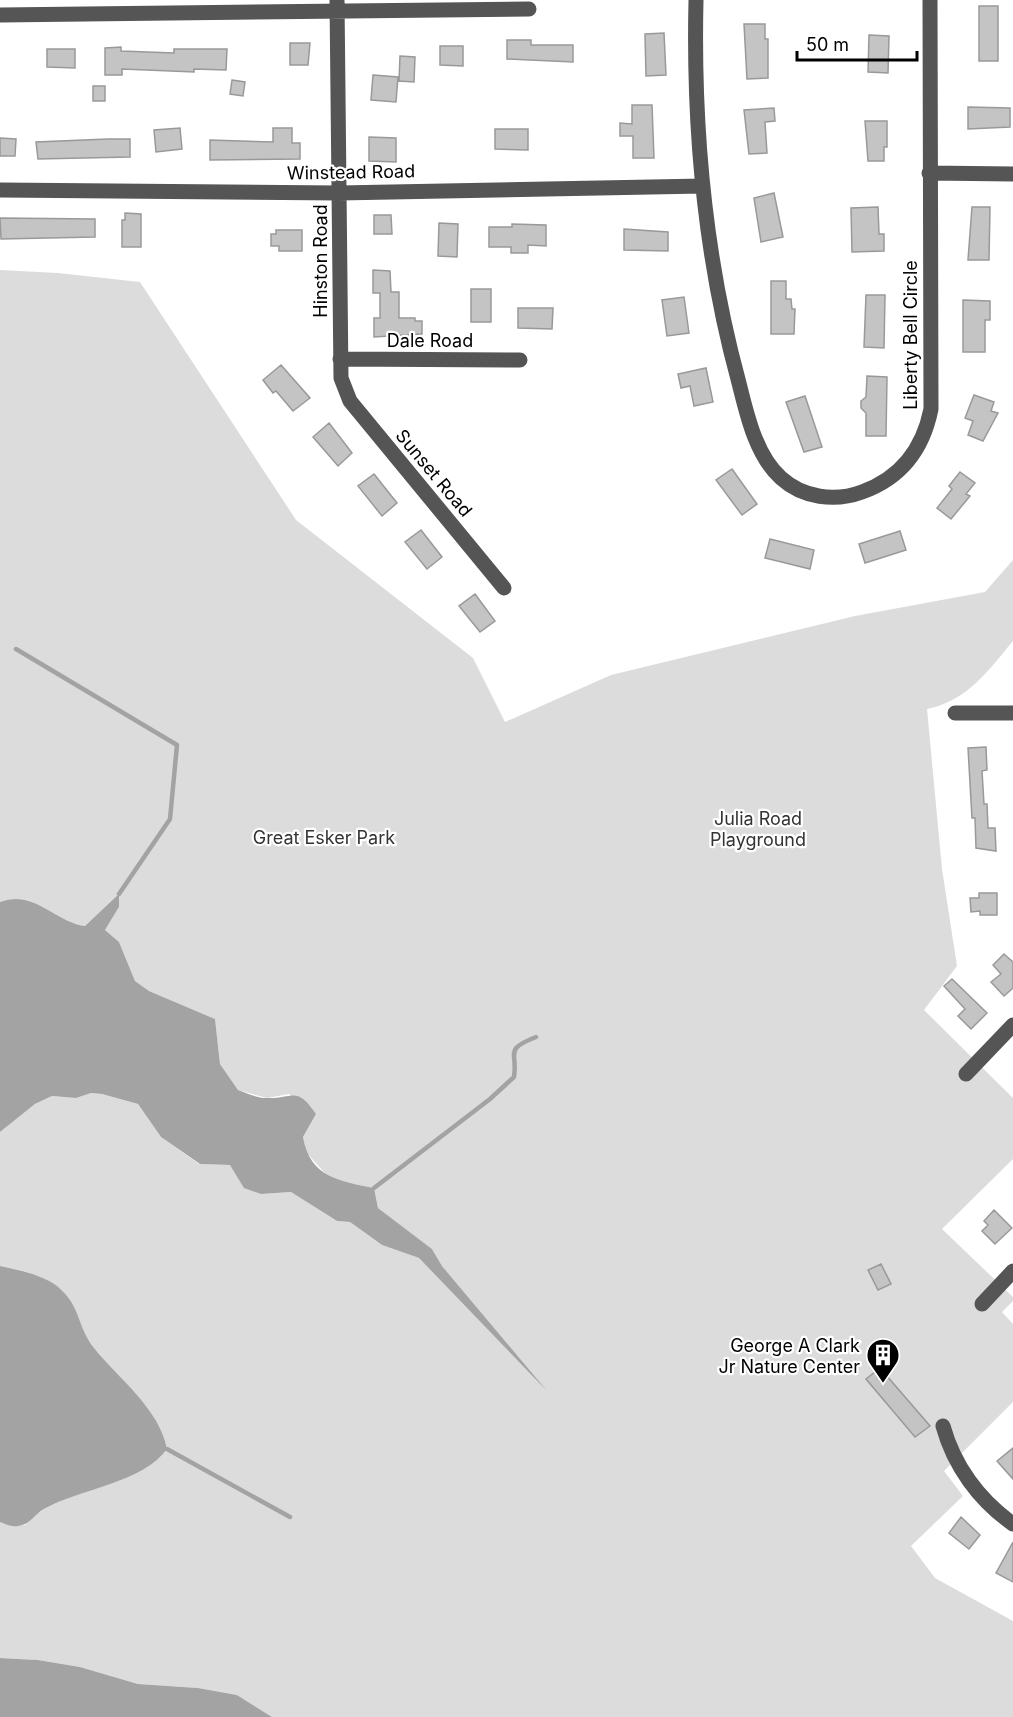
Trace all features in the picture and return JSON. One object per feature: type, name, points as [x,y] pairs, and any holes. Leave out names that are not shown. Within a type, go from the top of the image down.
[{"type":"street","name":"Liberty Bell Circle","points":[[696,0],[697,111],[702,186],[725,332],[755,434],[766,459],[780,477],[795,489],[813,496],[837,497],[859,493],[880,485],[899,471],[920,445],[927,427],[932,379],[929,173],[930,0]]},
{"type":"street","points":[[0,15],[337,6],[509,5],[529,9]]},
{"type":"street","name":"Hinston Road","points":[[337,6],[341,378]]},
{"type":"street","points":[[929,173],[1013,174]]},
{"type":"street","name":"Winstead Road","points":[[0,190],[339,193],[702,186]]},
{"type":"street","name":"Dale Road","points":[[340,359],[520,360]]},
{"type":"street","name":"Sunset Road","points":[[341,378],[350,401],[504,588]]},
{"type":"street","points":[[955,713],[1013,712]]},
{"type":"street","points":[[966,1074],[1013,1025]]},
{"type":"street","points":[[982,1304],[1013,1272]]},
{"type":"street","points":[[943,1426],[949,1447],[961,1470],[988,1504],[1013,1524]]},
{"type":"green space","name":"Great Esker Park","points":[[0,270],[58,273],[140,282],[296,520],[473,658],[505,722],[611,675],[855,616],[985,592],[1013,560],[1013,641],[985,674],[965,692],[941,705],[927,709],[942,869],[957,966],[924,1010],[1013,1098],[1013,1159],[942,1229],[1013,1297],[1013,1301],[1002,1312],[1013,1324],[1013,1402],[944,1471],[963,1496],[911,1546],[935,1578],[1013,1621],[1013,1717],[272,1717],[237,1695],[198,1688],[138,1684],[80,1667],[38,1660],[0,1658],[0,1522],[25,1525],[40,1512],[57,1502],[126,1478],[142,1470],[156,1461],[167,1449],[163,1434],[147,1407],[88,1340],[75,1309],[64,1294],[44,1278],[0,1266],[0,1132],[35,1104],[52,1096],[76,1098],[91,1093],[138,1104],[161,1137],[199,1164],[230,1165],[261,1194],[291,1192],[337,1221],[350,1222],[382,1245],[419,1258],[538,1381],[442,1266],[432,1249],[378,1208],[374,1188],[330,1179],[306,1152],[303,1137],[316,1114],[289,1094],[267,1098],[238,1090],[220,1064],[215,1019],[149,991],[135,981],[119,942],[105,930],[119,907],[119,895],[85,926],[64,919],[34,903],[12,899],[0,902]]},
{"type":"shaded area","points":[[119,894],[119,907],[105,930],[119,942],[135,981],[149,991],[215,1019],[220,1064],[238,1090],[263,1098],[299,1096],[304,1099],[316,1114],[303,1137],[312,1161],[328,1175],[338,1180],[374,1188],[378,1208],[432,1249],[442,1266],[547,1391],[419,1258],[382,1245],[350,1222],[337,1221],[291,1192],[261,1194],[244,1188],[230,1165],[200,1164],[161,1137],[138,1104],[102,1094],[91,1093],[76,1098],[52,1096],[35,1104],[0,1132],[0,902],[12,899],[34,903],[64,919],[85,926]]},
{"type":"shaded area","points":[[0,1266],[44,1278],[65,1294],[75,1309],[88,1340],[147,1407],[163,1434],[167,1449],[143,1470],[127,1478],[58,1502],[41,1511],[25,1524],[16,1526],[0,1522]]},
{"type":"shaded area","points":[[0,1658],[38,1660],[80,1667],[138,1684],[198,1688],[237,1695],[272,1717],[0,1717]]},
{"type":"building","points":[[979,6],[998,6],[998,61],[979,61]]},
{"type":"building","points":[[744,24],[765,24],[765,39],[768,39],[768,78],[747,79]]},
{"type":"building","points":[[664,33],[666,75],[646,76],[645,34]]},
{"type":"building","points":[[869,35],[889,36],[888,73],[868,72]]},
{"type":"building","points":[[507,40],[531,40],[531,45],[573,45],[573,62],[507,59]]},
{"type":"building","points":[[290,43],[310,43],[308,65],[290,65]]},
{"type":"building","points":[[440,46],[463,46],[463,66],[440,65]]},
{"type":"building","points":[[121,47],[121,51],[174,53],[174,49],[227,49],[226,70],[194,69],[194,72],[122,69],[122,75],[105,75],[105,48]]},
{"type":"building","points":[[47,49],[75,49],[75,68],[47,67]]},
{"type":"building","points":[[400,56],[415,57],[414,82],[399,81]]},
{"type":"building","points":[[373,75],[398,77],[396,102],[371,100]]},
{"type":"building","points":[[232,80],[245,82],[243,96],[230,94]]},
{"type":"building","points":[[93,86],[105,86],[105,101],[93,101]]},
{"type":"building","points":[[632,105],[652,105],[654,158],[633,158],[633,136],[620,136],[620,123],[632,124]]},
{"type":"building","points":[[968,107],[1010,108],[1010,127],[968,129]]},
{"type":"building","points":[[774,108],[775,121],[765,122],[767,153],[749,154],[744,110]]},
{"type":"building","points":[[865,121],[887,121],[887,147],[884,147],[884,161],[868,161]]},
{"type":"building","points":[[180,128],[182,149],[156,152],[154,130]]},
{"type":"building","points":[[273,128],[292,128],[292,143],[300,143],[300,159],[210,160],[210,140],[273,142]]},
{"type":"building","points":[[495,129],[528,129],[528,150],[495,149]]},
{"type":"building","points":[[369,137],[396,138],[396,162],[369,161]]},
{"type":"building","points":[[0,138],[16,139],[15,156],[0,156]]},
{"type":"building","points":[[130,139],[130,157],[38,159],[36,142]]},
{"type":"building","points":[[774,193],[783,237],[761,242],[754,198]]},
{"type":"building","points":[[878,207],[879,234],[884,234],[884,251],[852,252],[851,208]]},
{"type":"building","points":[[972,207],[990,207],[989,260],[968,260]]},
{"type":"building","points":[[125,213],[141,214],[141,247],[122,247],[122,220],[125,220]]},
{"type":"building","points":[[374,215],[391,215],[392,234],[374,234]]},
{"type":"building","points":[[0,218],[95,219],[95,237],[1,239]]},
{"type":"building","points":[[439,223],[458,224],[457,257],[438,256]]},
{"type":"building","points":[[512,224],[546,225],[546,246],[528,245],[528,253],[511,253],[511,247],[489,247],[489,227],[512,227]]},
{"type":"building","points":[[624,229],[668,232],[668,251],[624,250]]},
{"type":"building","points":[[276,230],[302,230],[302,251],[279,251],[279,246],[271,246],[271,234],[276,234]]},
{"type":"building","points":[[373,270],[390,271],[391,292],[399,292],[399,318],[415,318],[415,321],[422,321],[422,334],[374,337],[374,318],[380,318],[380,293],[373,293]]},
{"type":"building","points":[[771,281],[786,281],[786,299],[791,299],[792,309],[795,309],[794,334],[771,334]]},
{"type":"building","points":[[471,289],[491,289],[491,322],[471,322]]},
{"type":"building","points":[[866,295],[885,295],[884,348],[864,347]]},
{"type":"building","points":[[684,297],[689,333],[667,336],[662,300]]},
{"type":"building","points":[[963,300],[990,301],[990,320],[985,320],[985,352],[963,352]]},
{"type":"building","points":[[518,308],[553,308],[552,329],[518,328]]},
{"type":"building","points":[[281,365],[310,398],[293,411],[276,391],[273,393],[263,380]]},
{"type":"building","points":[[706,368],[713,402],[694,406],[690,386],[681,388],[678,374]]},
{"type":"building","points":[[867,376],[887,377],[886,436],[866,436],[866,413],[861,408],[861,401],[866,397]]},
{"type":"building","points":[[974,395],[994,402],[991,411],[998,413],[983,441],[968,435],[973,421],[965,418]]},
{"type":"building","points":[[805,396],[822,447],[804,452],[786,402]]},
{"type":"building","points":[[329,423],[352,453],[338,466],[313,437]]},
{"type":"building","points":[[732,469],[757,504],[742,515],[716,480]]},
{"type":"building","points":[[960,472],[975,483],[966,494],[970,496],[951,519],[937,508],[952,489],[949,486]]},
{"type":"building","points":[[374,474],[397,503],[382,516],[358,486]]},
{"type":"building","points":[[421,530],[442,557],[427,569],[405,542]]},
{"type":"building","points":[[900,531],[906,550],[865,563],[859,544]]},
{"type":"building","points":[[770,539],[814,550],[810,569],[765,558]]},
{"type":"building","points":[[475,594],[495,621],[480,632],[459,606]]},
{"type":"building","points":[[986,747],[987,770],[982,771],[984,804],[987,804],[988,828],[995,828],[996,851],[976,848],[975,818],[972,818],[968,748]]},
{"type":"building","points":[[979,893],[997,893],[997,915],[980,915],[980,911],[971,912],[970,898],[979,898]]},
{"type":"building","points":[[1004,954],[1013,962],[1013,988],[1004,996],[991,982],[1001,974],[993,965]]},
{"type":"building","points":[[952,979],[987,1013],[971,1029],[958,1016],[965,1009],[944,986]]},
{"type":"building","points":[[994,1210],[1012,1228],[995,1244],[982,1231],[988,1225],[984,1221]]},
{"type":"building","points":[[881,1264],[891,1284],[878,1290],[868,1270]]},
{"type":"building","points":[[880,1368],[930,1426],[915,1437],[866,1379]]},
{"type":"building","points":[[1013,1448],[1013,1479],[997,1461]]},
{"type":"building","points":[[961,1517],[980,1535],[969,1549],[949,1533]]},
{"type":"building","points":[[1013,1542],[1013,1582],[996,1573]]},
{"type":"waterway","points":[[16,649],[177,745],[170,819],[119,894]]},
{"type":"waterway","points":[[374,1188],[490,1099],[514,1077],[514,1052],[519,1045],[536,1037]]},
{"type":"waterway","points":[[167,1449],[290,1517]]},
{"type":"place","name":"George A Clark Jr Nature Center","points":[[883,1384]]},
{"type":"park label","name":"Julia Road Playground","points":[[758,828]]}]
